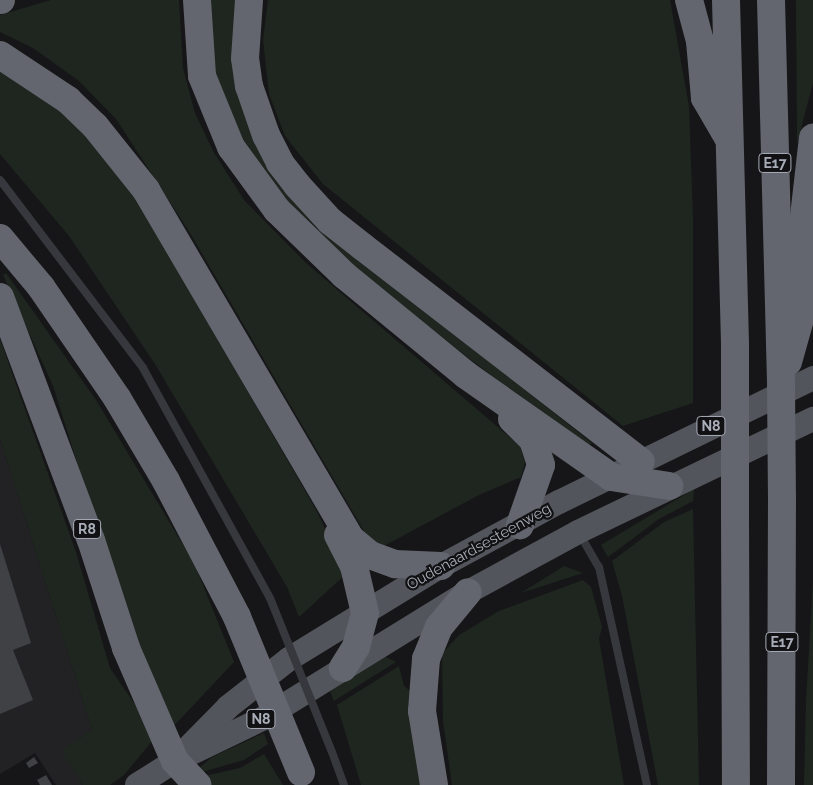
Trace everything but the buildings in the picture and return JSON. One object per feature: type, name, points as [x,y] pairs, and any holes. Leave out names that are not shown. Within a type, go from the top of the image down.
[{"type":"highway","points":[[197,0],[202,76],[231,147],[277,210],[344,275],[466,375],[611,477],[669,486]]},
{"type":"highway","points":[[249,0],[245,58],[249,86],[266,135],[280,163],[297,185],[330,221],[363,248],[641,462]]},
{"type":"highway","points":[[688,0],[700,41],[704,98],[729,140]]},
{"type":"highway","points":[[726,0],[735,345],[736,785]]},
{"type":"highway","name":"E17","points":[[772,0],[790,322],[781,385],[781,785]]},
{"type":"highway","points":[[0,55],[68,100],[121,157],[172,230],[263,392],[354,566],[365,612],[356,647],[343,668]]},
{"type":"highway","points":[[790,322],[813,138]]},
{"type":"highway","points":[[0,238],[41,287],[117,398],[166,481],[237,617],[304,778]]},
{"type":"highway","name":"R8","points":[[0,297],[91,540],[126,648],[175,761]]},
{"type":"highway","points":[[466,375],[534,440],[541,465],[520,525]]},
{"type":"highway","points":[[263,392],[294,438],[351,539],[370,555],[395,564],[441,566]]},
{"type":"highway","points":[[434,785],[422,711],[426,659],[439,627],[468,592]]},
{"type":"highway","points":[[175,761],[197,785]]},
{"type":"main road","name":"Oudenaardsesteenweg","points":[[175,761],[228,707],[289,659],[441,566],[611,477],[813,378]]},
{"type":"main road","name":"Oudenaardsesteenweg","points":[[137,785],[175,761],[262,719],[468,592],[578,532],[669,486],[813,419]]},
{"type":"lane","points":[[0,180],[143,368],[270,598],[344,785]]},
{"type":"lane","points":[[578,532],[599,567],[647,785]]},
{"type":"shaded area","points":[[51,0],[179,0],[183,68],[195,113],[213,151],[244,200],[306,263],[520,446],[525,462],[521,477],[479,495],[380,548],[368,538],[190,233],[116,119],[79,81],[33,48],[0,32],[0,15]]},
{"type":"shaded area","points":[[209,0],[239,0],[254,134],[420,307],[592,443],[585,449],[346,262],[252,165],[212,65]]},
{"type":"shaded area","points":[[268,0],[670,0],[689,106],[693,217],[693,403],[623,426],[323,184],[285,136],[269,94],[263,40]]},
{"type":"shaded area","points":[[796,0],[813,0],[813,83],[797,144]]},
{"type":"shaded area","points":[[0,64],[21,73],[117,165],[315,508],[347,573],[299,617],[287,587],[155,364],[69,236],[0,154]]},
{"type":"shaded area","points":[[6,273],[96,400],[194,563],[234,662],[170,730],[120,599],[53,386],[3,275]]},
{"type":"shaded area","points":[[0,339],[76,552],[110,668],[147,722],[153,740],[124,775],[110,785],[83,785],[61,751],[92,730],[0,439]]},
{"type":"shaded area","points":[[0,439],[92,730],[62,751],[83,785],[56,785],[35,753],[0,774]]},
{"type":"shaded area","points":[[694,489],[693,501],[659,519],[608,557],[601,545]]},
{"type":"shaded area","points":[[693,509],[699,785],[658,785],[622,596],[612,561],[664,522]]},
{"type":"shaded area","points":[[564,566],[583,573],[521,593]]},
{"type":"shaded area","points":[[813,579],[813,785],[804,785],[806,701]]},
{"type":"shaded area","points":[[583,580],[591,587],[602,627],[599,639],[624,785],[452,785],[443,721],[442,654],[459,635],[499,611]]},
{"type":"shaded area","points":[[384,656],[396,662],[334,701],[330,691]]},
{"type":"shaded area","points":[[399,666],[404,686],[414,694],[421,785],[361,785],[337,705]]},
{"type":"shaded area","points":[[264,733],[268,744],[244,760],[202,772],[199,768],[212,757]]},
{"type":"shaded area","points":[[264,754],[283,785],[209,785],[204,776],[240,768]]}]
